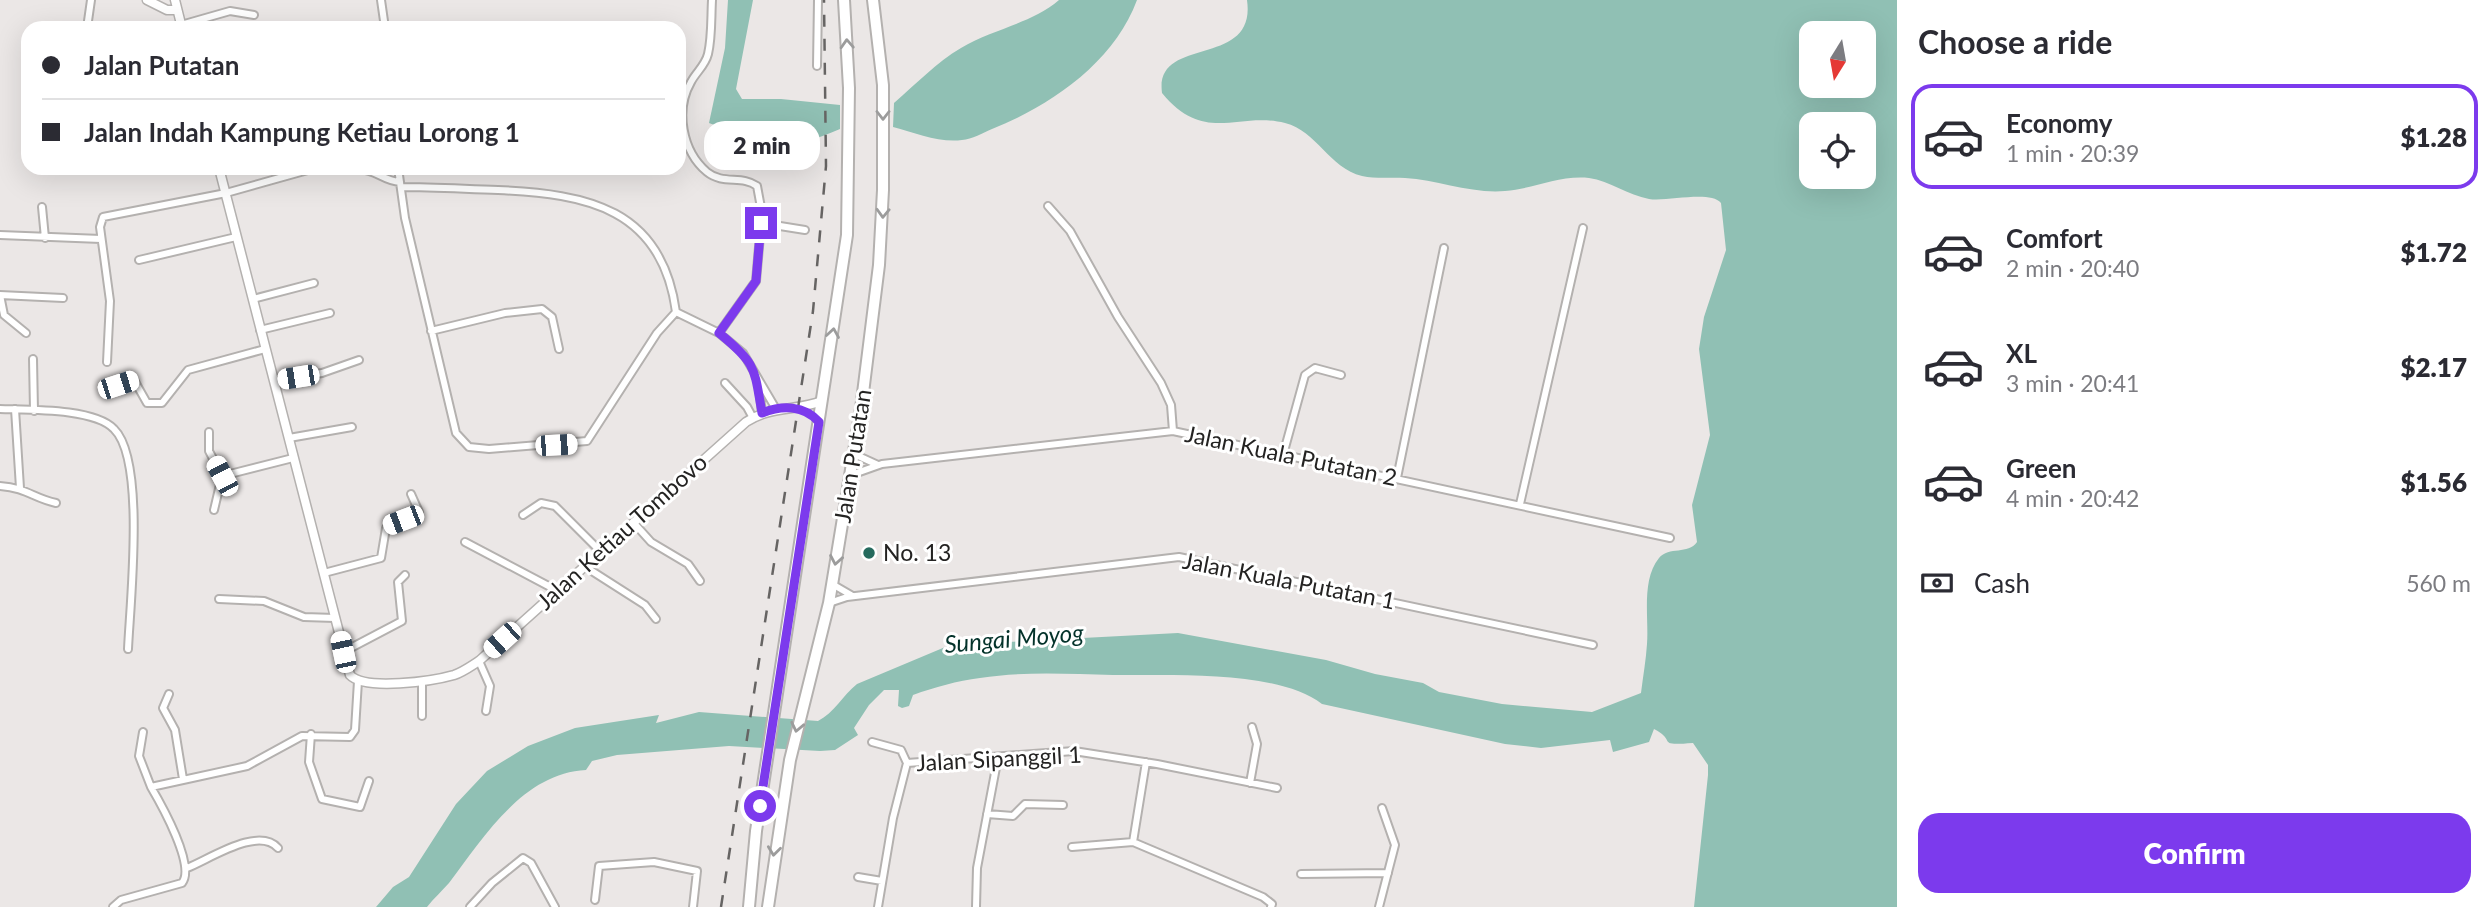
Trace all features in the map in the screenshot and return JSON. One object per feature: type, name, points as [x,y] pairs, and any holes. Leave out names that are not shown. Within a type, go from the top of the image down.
[{"type":"highway","name":"Jalan Putatan","points":[[749,907],[756,831],[847,235],[849,88],[844,0]]},
{"type":"highway","name":"Jalan Putatan","points":[[768,907],[790,760],[804,694],[829,603],[851,475],[879,264],[884,145],[883,85],[873,0]]},
{"type":"street","points":[[88,21],[91,0]]},
{"type":"street","points":[[147,0],[167,10],[177,10]]},
{"type":"street","points":[[175,0],[180,21]]},
{"type":"street","points":[[382,0],[384,21]]},
{"type":"street","points":[[686,106],[687,92],[708,54],[712,0]]},
{"type":"street","points":[[817,66],[818,0]]},
{"type":"street","points":[[197,21],[230,11],[254,15]]},
{"type":"street","points":[[686,139],[692,156],[708,173],[723,180],[748,181],[757,186],[761,223],[756,281],[719,333]]},
{"type":"street","points":[[151,787],[247,765],[290,740],[311,734],[354,735],[358,681],[350,675],[343,652],[221,175]]},
{"type":"street","points":[[107,362],[110,301],[100,222],[108,214],[226,192],[289,175]]},
{"type":"street","points":[[380,175],[388,181],[400,184],[576,197],[606,207],[628,221],[659,258],[670,281],[676,313]]},
{"type":"street","points":[[399,175],[431,331],[456,433],[469,447],[489,449],[578,444],[593,436],[657,333],[676,313]]},
{"type":"street","points":[[1048,206],[1070,231],[1118,317],[1164,389],[1172,413],[1173,431]]},
{"type":"street","points":[[42,207],[45,238]]},
{"type":"street","points":[[761,223],[804,230]]},
{"type":"street","points":[[1520,504],[1583,228]]},
{"type":"street","points":[[0,235],[101,239]]},
{"type":"street","points":[[139,260],[236,237]]},
{"type":"street","points":[[1397,478],[1444,248]]},
{"type":"street","points":[[253,299],[314,283]]},
{"type":"street","points":[[26,333],[5,315],[0,295],[63,298]]},
{"type":"street","points":[[431,331],[505,313],[542,309],[552,317],[559,349]]},
{"type":"street","points":[[260,330],[331,313]]},
{"type":"street","points":[[676,313],[719,333],[744,353],[776,409]]},
{"type":"street","points":[[118,385],[134,380],[147,403],[162,403],[188,370],[265,349]]},
{"type":"street","points":[[33,359],[34,411]]},
{"type":"street","points":[[274,381],[322,373],[359,360]]},
{"type":"street","points":[[1283,455],[1305,375],[1315,368],[1341,375]]},
{"type":"street","points":[[758,379],[762,413]]},
{"type":"street","points":[[725,383],[747,407],[753,418]]},
{"type":"street","name":"Jalan Ketiau Tombovo","points":[[358,681],[422,681],[462,672],[479,661],[753,418],[776,409],[799,408],[822,401]]},
{"type":"street","points":[[799,408],[819,422]]},
{"type":"street","points":[[0,409],[85,415],[114,428],[122,440],[129,460],[133,493],[128,649]]},
{"type":"street","points":[[15,410],[20,488]]},
{"type":"street","points":[[289,438],[352,427]]},
{"type":"street","name":"Jalan Kuala Putatan 2","points":[[851,475],[878,465],[1173,431],[1670,538]]},
{"type":"street","points":[[209,432],[209,451],[222,476],[214,510]]},
{"type":"street","points":[[854,454],[878,465]]},
{"type":"street","points":[[222,476],[293,458]]},
{"type":"street","points":[[0,486],[20,488],[40,499],[56,503]]},
{"type":"street","points":[[324,573],[381,558],[386,528],[419,512],[411,494]]},
{"type":"street","points":[[523,515],[541,503],[555,506],[600,551]]},
{"type":"street","points":[[633,522],[651,542],[688,564],[700,582]]},
{"type":"street","points":[[465,542],[556,590]]},
{"type":"street","name":"Jalan Kuala Putatan 1","points":[[829,603],[857,596],[1179,557],[1593,645]]},
{"type":"street","points":[[584,566],[645,605],[656,619]]},
{"type":"street","points":[[343,652],[402,621],[398,582],[405,575]]},
{"type":"street","points":[[832,584],[841,592],[857,596]]},
{"type":"street","points":[[219,599],[264,601],[304,617],[335,618]]},
{"type":"street","points":[[479,661],[489,686],[486,711]]},
{"type":"street","points":[[422,681],[422,716]]},
{"type":"street","points":[[169,694],[163,708],[175,730],[183,779]]},
{"type":"street","points":[[1250,783],[1257,744],[1252,727]]},
{"type":"street","points":[[113,907],[121,900],[182,883],[187,868],[165,810],[151,787],[139,756],[144,732]]},
{"type":"street","points":[[311,734],[309,762],[322,799],[360,807],[369,781]]},
{"type":"street","points":[[872,743],[901,750],[907,763]]},
{"type":"street","name":"Jalan Sipanggil 1","points":[[878,907],[907,763],[1074,751],[1277,788]]},
{"type":"street","points":[[976,907],[976,868],[998,757]]},
{"type":"street","points":[[1133,842],[1146,762]]},
{"type":"street","points":[[987,814],[1013,816],[1025,804],[1063,805]]},
{"type":"street","points":[[1379,907],[1395,845],[1382,808]]},
{"type":"street","points":[[187,868],[257,840],[273,843],[278,848]]},
{"type":"street","points":[[1072,847],[1133,842],[1264,897],[1271,905]]},
{"type":"street","points":[[470,907],[492,883],[523,859],[531,863],[555,907]]},
{"type":"street","points":[[595,900],[599,866],[667,863],[697,871],[693,907]]},
{"type":"street","points":[[1301,874],[1388,873]]},
{"type":"street","points":[[858,877],[882,881]]},
{"type":"shaded area","points":[[728,0],[753,0],[736,89],[742,99],[781,99],[840,105],[840,129],[803,142],[774,144],[709,123],[725,48]]},
{"type":"shaded area","points":[[1059,0],[1137,0],[1127,22],[1097,62],[1058,94],[1015,119],[974,137],[954,141],[893,127],[894,103],[944,60],[973,41],[1024,21]]},
{"type":"shaded area","points":[[1247,0],[1897,0],[1897,907],[1694,907],[1708,765],[1693,743],[1670,743],[1654,729],[1649,742],[1613,752],[1610,740],[1541,748],[1505,744],[1322,704],[1302,693],[1251,680],[1192,675],[1013,674],[971,679],[938,687],[913,695],[909,706],[902,708],[898,706],[899,690],[884,690],[869,705],[854,728],[858,735],[835,750],[729,746],[617,755],[592,761],[586,770],[563,774],[524,795],[491,828],[427,907],[376,907],[393,887],[409,877],[456,804],[487,771],[528,746],[575,728],[659,715],[656,723],[699,712],[818,721],[857,684],[950,645],[1178,633],[1326,660],[1375,674],[1423,683],[1439,692],[1502,704],[1592,712],[1641,693],[1647,644],[1648,588],[1653,567],[1663,554],[1689,548],[1697,542],[1692,505],[1710,435],[1699,349],[1704,317],[1726,250],[1721,203],[1708,197],[1649,199],[1589,178],[1567,178],[1515,190],[1493,191],[1417,179],[1362,176],[1341,165],[1296,127],[1268,120],[1207,122],[1178,109],[1162,93],[1164,75],[1173,63],[1222,45],[1237,36],[1246,22]]},
{"type":"railway","points":[[721,907],[813,311],[826,166],[824,0]]},
{"type":"place","name":"No. 13","points":[[869,553]]},
{"type":"route","points":[[760,806],[819,422],[799,408],[780,408],[762,413],[758,379],[751,363],[744,353],[719,333],[756,281],[761,223]]},
{"type":"water label","name":"Sungai Moyog","points":[[1014,639]]}]
